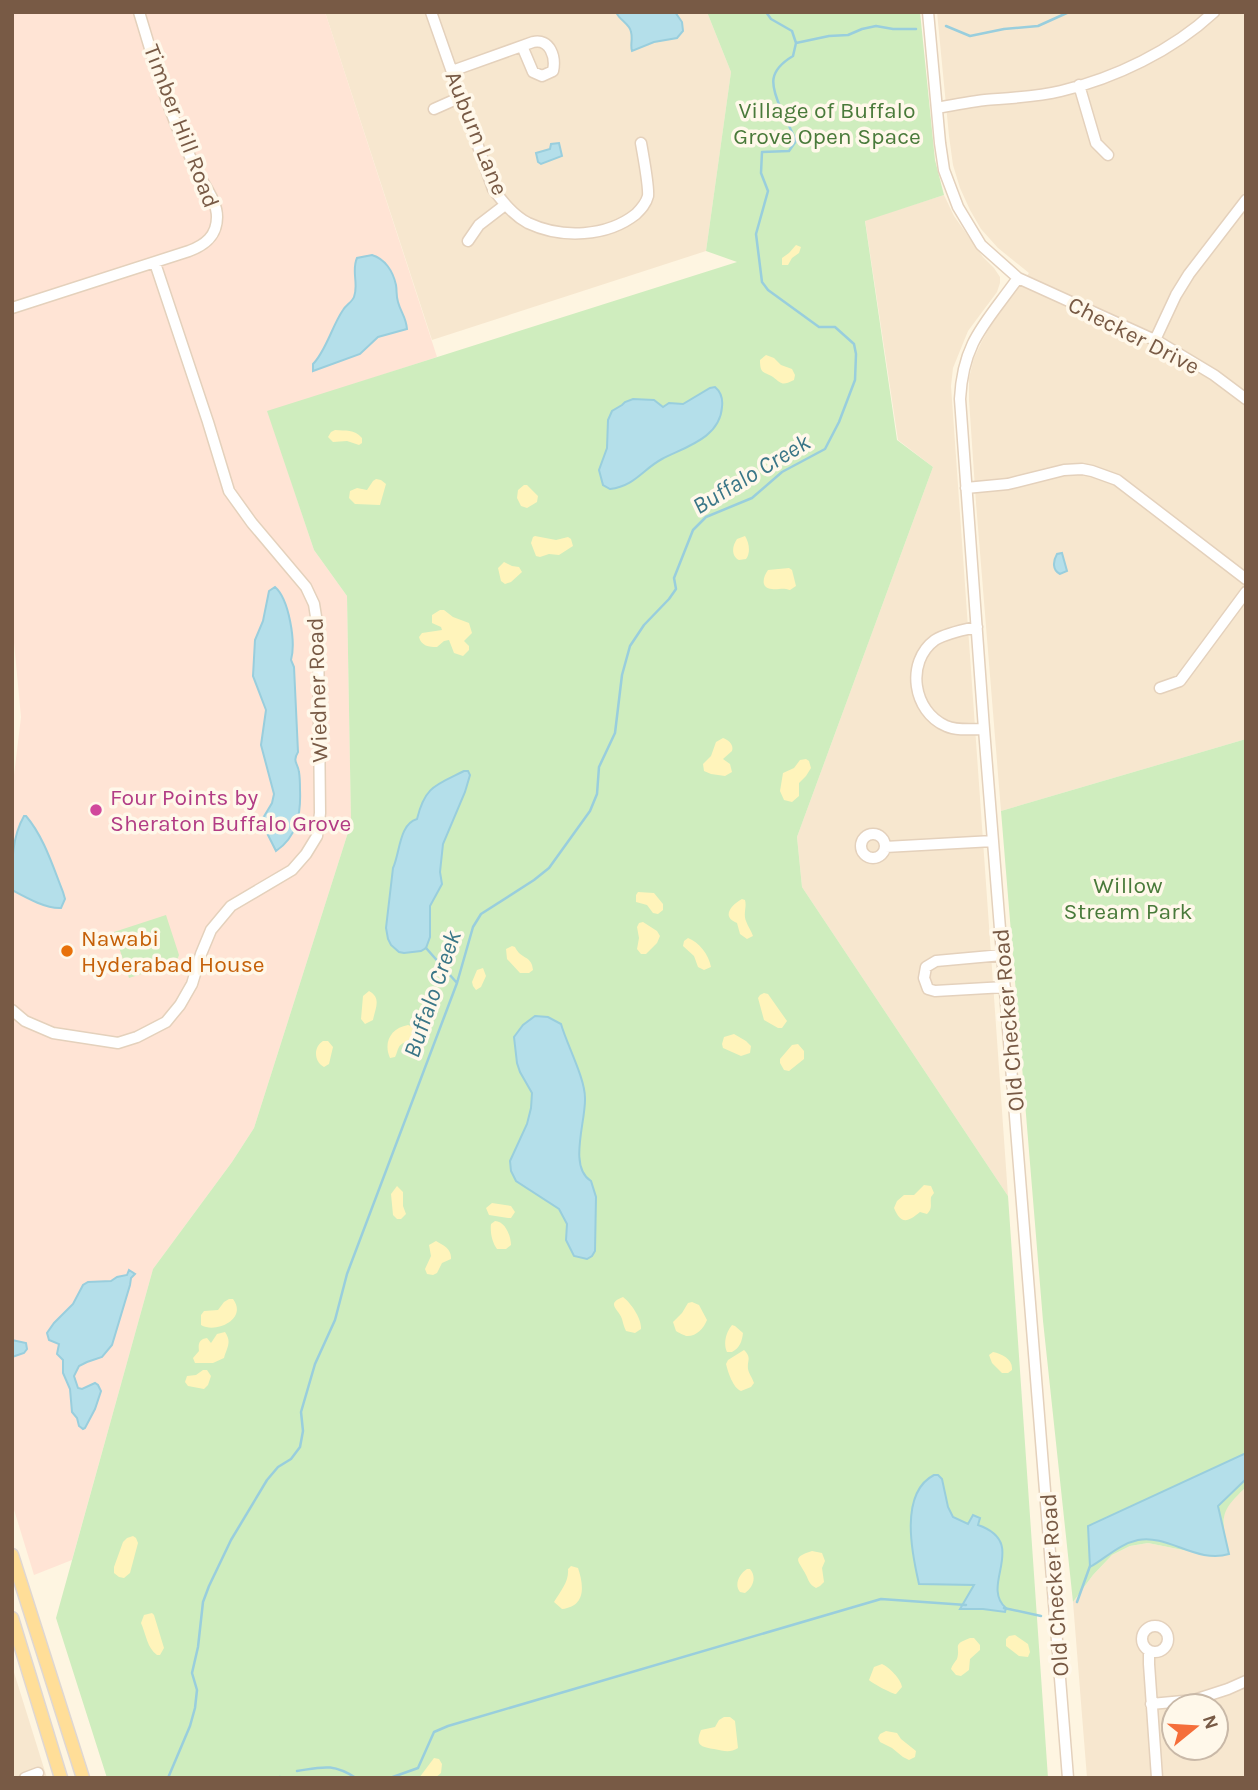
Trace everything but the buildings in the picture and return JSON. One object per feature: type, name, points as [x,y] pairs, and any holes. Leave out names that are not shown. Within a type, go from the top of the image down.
[{"type":"main road","points":[[12,1555],[83,1778]]},
{"type":"main road","points":[[12,1618],[61,1778]]},
{"type":"street","name":"Timber Hill Road","points":[[12,308],[155,263],[203,246],[209,241],[218,219],[216,206],[169,108],[139,12]]},
{"type":"street","name":"Auburn Lane","points":[[431,12],[494,189],[505,205],[528,222],[573,234],[603,231],[625,222],[643,208],[648,195],[641,143]]},
{"type":"street","name":"Checker Drive","points":[[928,12],[944,170],[958,207],[981,245],[1018,278],[1155,340],[1214,375],[1246,400]]},
{"type":"street","points":[[937,108],[1034,96],[1099,79],[1140,62],[1174,42],[1214,12]]},
{"type":"street","points":[[452,71],[522,46]]},
{"type":"street","points":[[1079,85],[1096,143],[1108,155]]},
{"type":"street","points":[[434,109],[461,97]]},
{"type":"street","points":[[1155,340],[1189,274],[1246,200]]},
{"type":"street","points":[[468,241],[479,225],[505,205]]},
{"type":"street","name":"Wiedner Road","points":[[25,1021],[53,1033],[118,1043],[137,1037],[166,1022],[180,1005],[192,983],[211,930],[232,906],[292,870],[317,836],[320,813],[318,628],[314,604],[306,587],[229,491],[155,263]]},
{"type":"street","name":"Old Checker Road","points":[[1018,278],[973,341],[961,376],[960,399],[1068,1778]]},
{"type":"street","points":[[965,488],[1008,484],[1064,470],[1092,471],[1117,480],[1246,579]]},
{"type":"street","points":[[1160,688],[1180,681],[1246,592]]},
{"type":"street","points":[[977,627],[936,640],[925,650],[915,680],[918,693],[934,719],[948,727],[984,729]]},
{"type":"street","points":[[885,847],[993,841]]},
{"type":"street","points":[[1002,955],[936,961],[925,969],[925,981],[928,989],[935,991],[1005,987]]},
{"type":"street","points":[[12,1010],[25,1021]]},
{"type":"street","points":[[12,1024],[25,1021]]},
{"type":"street","points":[[1149,1651],[1157,1778]]},
{"type":"street","points":[[1151,1704],[1194,1700],[1246,1681]]},
{"type":"street","points":[[25,1778],[38,1773]]},
{"type":"shaded area","points":[[12,12],[325,12],[437,357],[268,412],[314,550],[347,596],[351,823],[254,1128],[153,1269],[72,1560],[34,1575],[12,1503],[12,792],[21,717],[12,621]]},
{"type":"shaded area","points":[[325,12],[707,12],[731,72],[706,251],[432,340]]},
{"type":"shaded area","points":[[937,12],[1246,12],[1246,739],[1001,811],[976,503],[969,378],[974,358],[991,325],[1029,273],[998,248],[981,229],[960,188],[949,136]]},
{"type":"shaded area","points":[[944,195],[954,216],[1000,277],[997,292],[968,331],[953,368],[951,386],[1008,1196],[802,887],[797,837],[933,467],[898,440],[865,220]]},
{"type":"shaded area","points":[[1246,1487],[1246,1778],[1087,1778],[1073,1602],[1112,1555],[1130,1546],[1148,1543],[1208,1555],[1228,1550],[1224,1513],[1229,1503]]},
{"type":"shaded area","points":[[12,1666],[47,1778],[12,1778]]},
{"type":"green space","name":"Village of Buffalo Grove Open Space","points":[[707,12],[920,12],[935,160],[944,195],[865,221],[897,440],[933,467],[797,837],[802,887],[1008,1196],[1048,1778],[107,1778],[56,1618],[153,1269],[254,1128],[351,823],[347,596],[314,550],[267,411],[737,262],[706,251],[731,72]]},
{"type":"green space","name":"Willow Stream Park","points":[[1246,739],[1246,1487],[1231,1502],[1225,1515],[1224,1529],[1228,1550],[1208,1555],[1148,1543],[1130,1546],[1112,1555],[1073,1602],[1043,1321],[1001,811]]},
{"type":"green space","points":[[166,915],[179,955],[176,963],[129,978],[114,932]]},
{"type":"sand","points":[[796,245],[801,247],[799,253],[788,265],[782,265],[782,258]]},
{"type":"sand","points":[[766,355],[792,369],[794,380],[782,383],[763,372],[760,360]]},
{"type":"sand","points":[[335,430],[356,433],[362,438],[362,443],[359,445],[347,441],[333,442],[328,437]]},
{"type":"sand","points":[[376,479],[386,484],[380,505],[355,504],[349,498],[350,491],[357,488],[367,490]]},
{"type":"sand","points":[[524,485],[538,496],[537,502],[527,508],[521,506],[517,498],[518,490]]},
{"type":"sand","points":[[535,536],[556,540],[568,537],[573,546],[559,555],[536,556],[531,543]]},
{"type":"sand","points":[[745,536],[749,554],[746,559],[739,560],[733,548],[737,539]]},
{"type":"sand","points":[[504,562],[519,567],[522,572],[505,584],[501,581],[498,568]]},
{"type":"sand","points":[[789,568],[796,586],[790,590],[766,587],[764,579],[768,570]]},
{"type":"sand","points":[[440,610],[469,623],[472,633],[464,641],[469,650],[463,656],[454,653],[449,640],[437,647],[431,647],[420,640],[422,633],[442,630],[432,623],[432,615]]},
{"type":"sand","points":[[723,738],[729,741],[732,747],[732,751],[723,759],[730,764],[732,772],[725,776],[704,771],[703,764],[711,756],[716,742]]},
{"type":"sand","points":[[806,759],[811,768],[799,783],[799,796],[792,802],[784,800],[780,791],[783,773],[794,768],[800,760]]},
{"type":"sand","points":[[638,892],[654,893],[663,904],[663,910],[658,914],[653,913],[647,905],[636,902]]},
{"type":"sand","points":[[742,899],[745,900],[745,918],[753,936],[747,939],[740,934],[737,923],[729,918],[731,908]]},
{"type":"sand","points":[[643,922],[660,936],[646,954],[641,954],[637,949],[637,927]]},
{"type":"sand","points":[[688,938],[703,950],[711,967],[704,970],[698,967],[694,956],[683,946]]},
{"type":"sand","points":[[512,946],[531,962],[533,970],[529,973],[520,973],[507,959],[506,949]]},
{"type":"sand","points":[[483,968],[486,976],[481,987],[476,990],[472,982],[477,970]]},
{"type":"sand","points":[[369,991],[377,1004],[373,1020],[365,1024],[361,1019],[363,996]]},
{"type":"sand","points":[[764,993],[768,994],[787,1021],[782,1028],[764,1020],[758,998]]},
{"type":"sand","points":[[408,1025],[413,1027],[411,1039],[401,1044],[395,1057],[390,1058],[387,1047],[390,1037],[397,1029]]},
{"type":"sand","points":[[734,1034],[751,1046],[750,1053],[741,1056],[723,1048],[724,1037]]},
{"type":"sand","points":[[323,1041],[328,1041],[333,1047],[329,1064],[324,1067],[318,1062],[316,1054]]},
{"type":"sand","points":[[798,1044],[804,1051],[804,1059],[789,1071],[784,1070],[780,1059],[792,1045]]},
{"type":"sand","points":[[924,1185],[931,1186],[934,1193],[929,1212],[920,1212],[908,1220],[899,1217],[894,1208],[897,1201],[904,1195],[914,1195]]},
{"type":"sand","points":[[397,1186],[403,1192],[406,1214],[401,1219],[393,1215],[391,1194]]},
{"type":"sand","points":[[492,1203],[511,1206],[515,1212],[511,1218],[489,1215],[486,1208]]},
{"type":"sand","points":[[495,1221],[502,1223],[509,1233],[511,1245],[506,1249],[497,1249],[494,1243],[491,1224]]},
{"type":"sand","points":[[436,1241],[449,1250],[451,1259],[442,1263],[437,1273],[427,1274],[425,1269],[431,1256],[429,1245]]},
{"type":"sand","points":[[623,1297],[640,1321],[641,1329],[635,1333],[626,1331],[614,1304]]},
{"type":"sand","points":[[229,1299],[233,1299],[237,1306],[236,1313],[228,1323],[214,1328],[201,1325],[204,1311],[218,1310]]},
{"type":"sand","points":[[688,1303],[699,1305],[707,1320],[699,1331],[686,1336],[676,1331],[673,1322]]},
{"type":"sand","points":[[732,1325],[743,1333],[743,1336],[737,1348],[727,1352],[726,1338]]},
{"type":"sand","points":[[225,1332],[229,1342],[224,1358],[213,1363],[195,1363],[193,1358],[199,1351],[201,1341],[207,1338],[211,1343],[217,1334]]},
{"type":"sand","points":[[744,1350],[749,1357],[748,1369],[754,1383],[741,1391],[733,1383],[726,1364]]},
{"type":"sand","points":[[993,1352],[1009,1360],[1012,1370],[1002,1373],[992,1363],[989,1355]]},
{"type":"sand","points":[[207,1370],[211,1376],[208,1385],[204,1389],[188,1386],[185,1382],[187,1376],[196,1375]]},
{"type":"sand","points":[[133,1536],[138,1543],[130,1573],[124,1578],[119,1577],[114,1573],[114,1567],[123,1542]]},
{"type":"sand","points":[[812,1551],[822,1553],[825,1561],[822,1568],[824,1582],[816,1588],[798,1560]]},
{"type":"sand","points":[[571,1566],[578,1568],[581,1594],[575,1604],[562,1609],[554,1602],[566,1582]]},
{"type":"sand","points":[[747,1569],[750,1569],[754,1579],[745,1593],[740,1592],[737,1583]]},
{"type":"sand","points":[[152,1613],[164,1648],[160,1655],[151,1649],[141,1623],[144,1615]]},
{"type":"sand","points":[[1015,1635],[1028,1644],[1028,1657],[1019,1656],[1006,1646],[1006,1639]]},
{"type":"sand","points":[[974,1638],[980,1645],[980,1650],[970,1659],[969,1670],[961,1676],[956,1675],[951,1669],[957,1659],[959,1644]]},
{"type":"sand","points":[[882,1664],[901,1684],[902,1687],[896,1694],[869,1680],[874,1667]]},
{"type":"sand","points":[[724,1717],[735,1721],[738,1748],[724,1751],[700,1744],[701,1730],[715,1727]]},
{"type":"sand","points":[[886,1731],[897,1733],[916,1751],[915,1757],[909,1760],[880,1742],[880,1734]]},
{"type":"sand","points":[[434,1758],[439,1759],[442,1764],[441,1773],[435,1778],[419,1778]]},
{"type":"water","points":[[616,12],[675,12],[682,22],[683,31],[677,38],[654,42],[632,51],[630,29]]},
{"type":"water","points":[[559,143],[562,156],[541,164],[538,162],[536,153],[550,149],[551,144]]},
{"type":"water","points":[[372,255],[385,263],[393,275],[397,300],[407,329],[378,337],[360,354],[313,371],[313,364],[322,352],[339,316],[354,297],[357,258]]},
{"type":"water","points":[[715,387],[721,396],[722,407],[720,418],[708,434],[655,463],[626,484],[610,489],[603,485],[599,470],[607,448],[608,420],[612,411],[633,399],[654,400],[663,407],[669,403],[683,404]]},
{"type":"water","points":[[1062,553],[1067,571],[1060,574],[1054,568],[1054,562],[1057,554]]},
{"type":"water","points":[[275,587],[288,611],[292,632],[291,660],[294,667],[298,752],[295,760],[299,774],[300,799],[293,832],[276,851],[262,823],[274,794],[261,745],[266,710],[253,676],[255,640],[263,621],[269,591]]},
{"type":"water","points":[[468,771],[470,775],[443,844],[440,872],[442,884],[430,906],[430,937],[426,948],[421,951],[399,952],[391,945],[386,928],[393,868],[403,833],[411,822],[417,819],[428,793]]},
{"type":"water","points":[[24,816],[38,833],[52,863],[65,899],[61,908],[42,905],[12,890],[14,843]]},
{"type":"water","points":[[535,1016],[548,1017],[561,1024],[584,1090],[580,1165],[591,1181],[596,1197],[595,1251],[587,1259],[574,1256],[566,1240],[567,1224],[559,1209],[516,1181],[511,1171],[510,1161],[527,1124],[532,1093],[517,1063],[514,1037],[523,1025]]},
{"type":"water","points":[[129,1270],[135,1274],[131,1278],[112,1345],[102,1357],[79,1366],[74,1376],[78,1388],[95,1383],[101,1391],[95,1409],[83,1429],[72,1412],[70,1389],[63,1373],[63,1360],[57,1354],[59,1344],[49,1340],[47,1333],[73,1304],[83,1285],[88,1282],[111,1281],[127,1275]]},
{"type":"water","points":[[12,1340],[26,1343],[27,1349],[24,1353],[12,1357]]},
{"type":"water","points":[[1246,1453],[1246,1479],[1218,1506],[1229,1554],[1206,1555],[1160,1541],[1138,1540],[1119,1548],[1090,1567],[1088,1526]]},
{"type":"water","points":[[934,1475],[942,1479],[953,1517],[968,1524],[973,1515],[980,1518],[978,1525],[993,1533],[1001,1542],[1003,1553],[998,1588],[999,1599],[1006,1608],[1005,1612],[960,1609],[974,1585],[919,1584],[911,1541],[912,1509],[923,1484]]},
{"type":"waterway","name":"Buffalo Creek","points":[[168,1778],[195,1708],[197,1690],[192,1673],[203,1602],[231,1540],[267,1480],[278,1467],[291,1459],[300,1447],[303,1431],[301,1412],[315,1364],[335,1320],[347,1274],[457,983],[473,927],[481,914],[549,868],[590,811],[597,794],[599,767],[615,733],[622,675],[630,646],[644,625],[676,589],[674,578],[693,530],[706,517],[752,498],[782,472],[825,449],[855,380],[854,344],[835,327],[819,327],[768,290],[762,282],[756,234],[768,191],[761,173],[762,152],[789,151],[796,141],[773,85],[775,73],[793,56],[796,43],[792,31],[771,19],[766,12]]},
{"type":"waterway","points":[[946,26],[970,36],[1038,26],[1069,12]]},
{"type":"waterway","points":[[796,43],[848,35],[876,26],[916,29]]},
{"type":"waterway","points":[[426,948],[457,983]]},
{"type":"waterway","points":[[1077,1602],[1090,1566]]},
{"type":"waterway","points":[[390,1778],[418,1768],[434,1732],[448,1726],[881,1599],[966,1605]]},
{"type":"waterway","points":[[1004,1608],[1041,1616]]},
{"type":"waterway","points":[[297,1771],[327,1767],[356,1778]]},
{"type":"place","name":"Four Points by Sheraton Buffalo Grove","points":[[96,810]]},
{"type":"place","name":"Nawabi Hyderabad House","points":[[67,951]]}]
